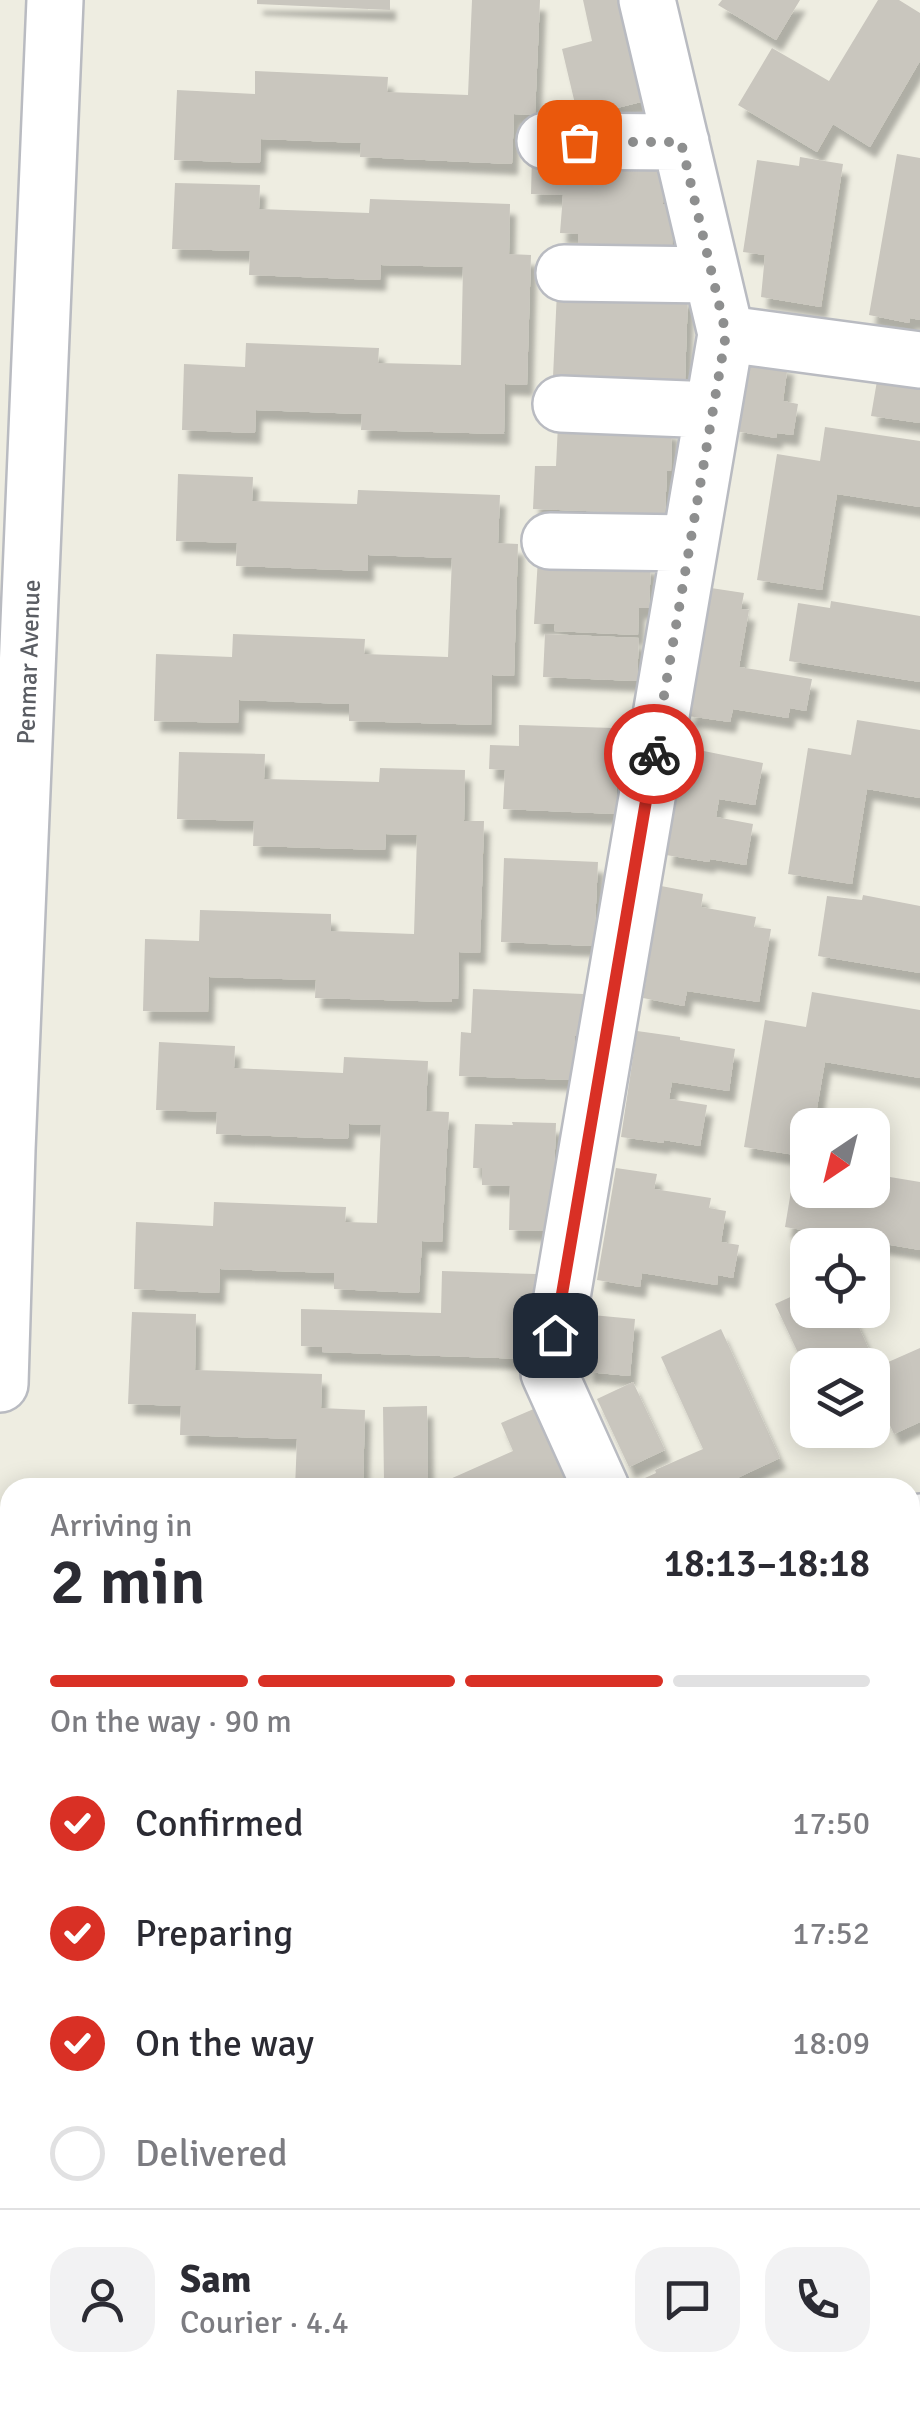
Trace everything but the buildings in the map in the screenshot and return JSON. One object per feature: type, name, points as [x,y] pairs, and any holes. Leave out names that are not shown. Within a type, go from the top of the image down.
[{"type":"street","name":"Penmar Avenue","points":[[0,1384],[21,338],[55,0]]},
{"type":"street","points":[[596,1478],[549,1373],[726,334],[647,0]]},
{"type":"street","points":[[545,142],[681,142]]},
{"type":"street","points":[[564,273],[712,276]]},
{"type":"street","points":[[726,334],[920,360]]},
{"type":"street","points":[[561,404],[713,410]]},
{"type":"street","points":[[550,541],[690,543]]},
{"type":"way so far","points":[[579,142],[681,142],[726,334],[654,754]]},
{"type":"route","points":[[555,1335],[654,754]]}]
